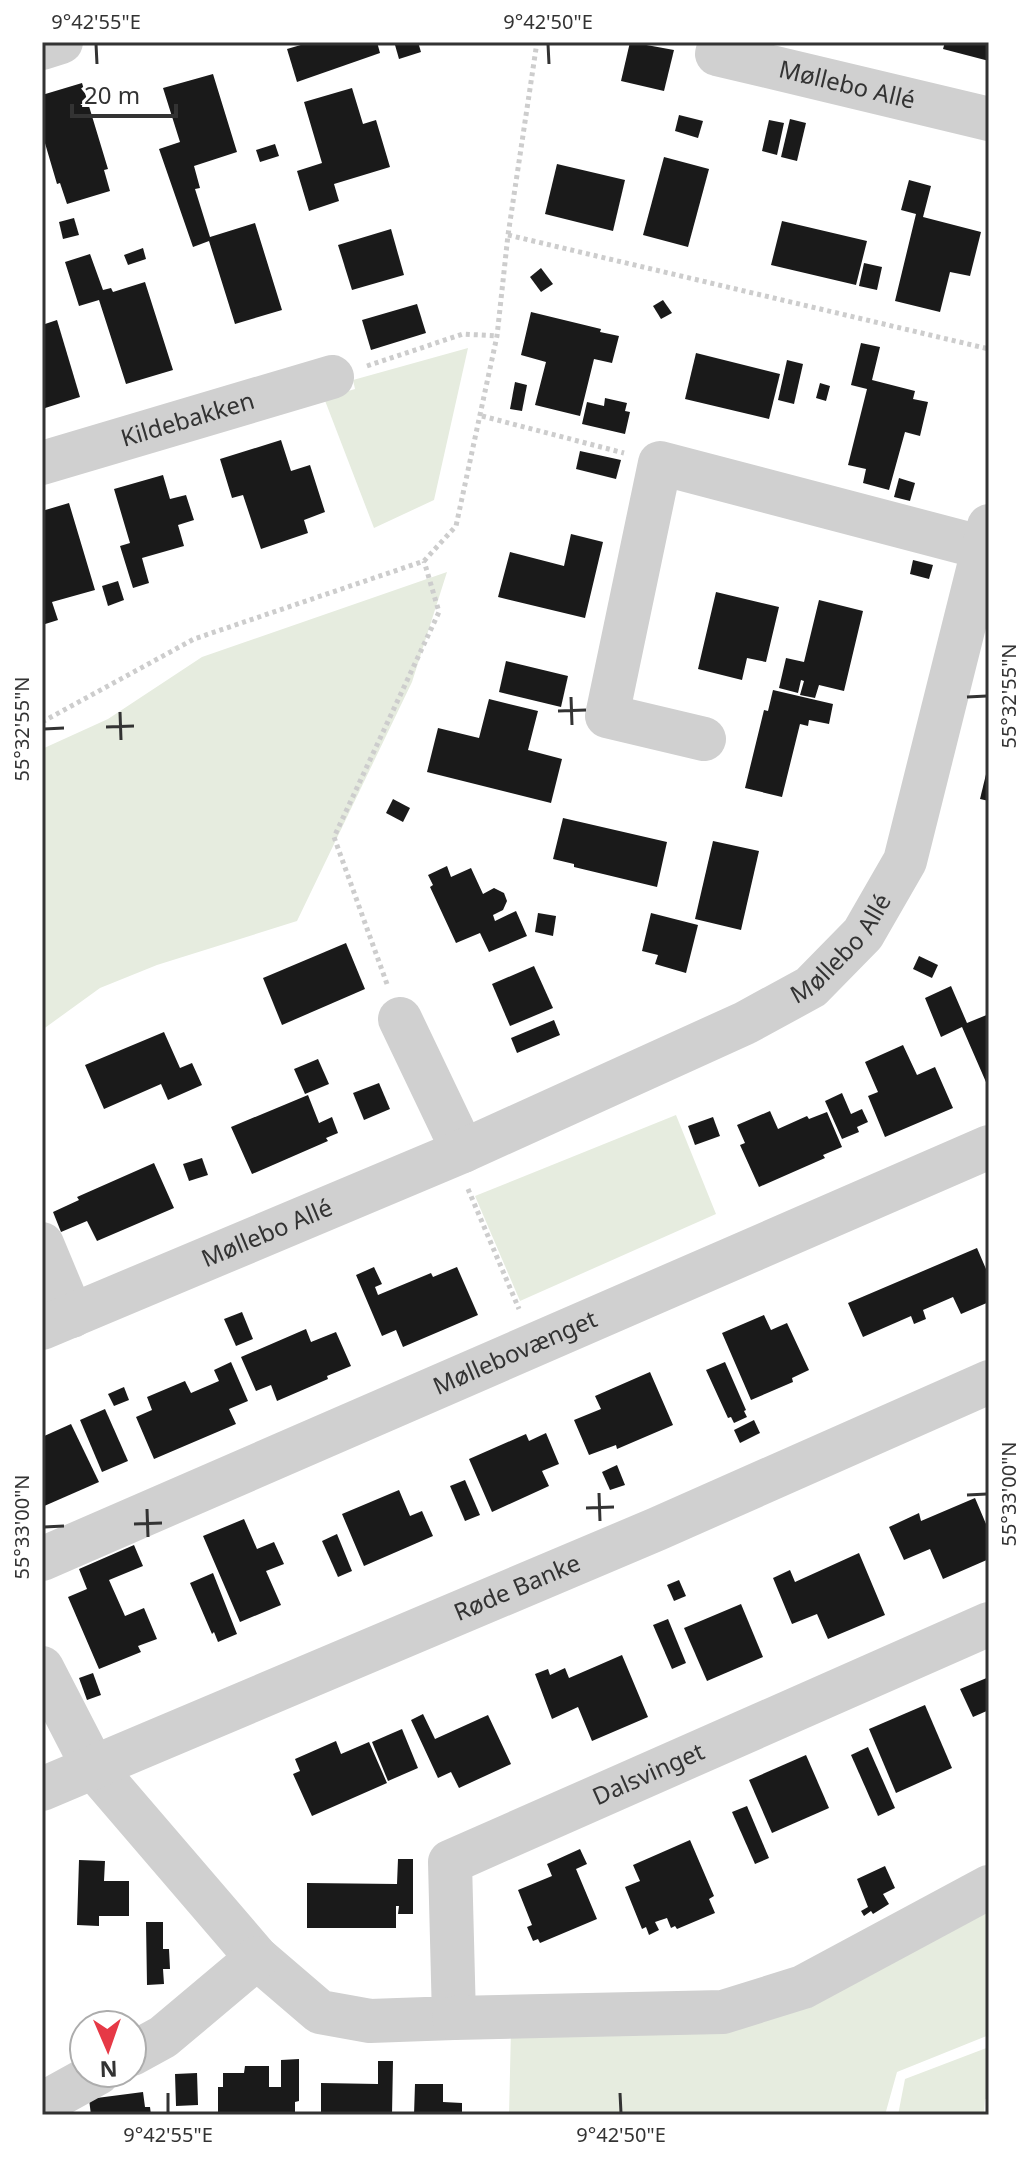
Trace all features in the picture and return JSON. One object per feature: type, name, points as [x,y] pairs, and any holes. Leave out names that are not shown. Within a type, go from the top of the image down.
[{"type":"street","points":[[42,48],[61,42]]},
{"type":"street","name":"Møllebo Allé","points":[[720,42],[717,54],[989,119]]},
{"type":"street","name":"Kildebakken","points":[[42,463],[332,377]]},
{"type":"street","points":[[660,463],[607,716],[704,739]]},
{"type":"street","name":"Møllebo Allé","points":[[42,1244],[57,1322],[458,1153],[745,1023],[811,987],[863,934],[905,861],[986,537],[660,463]]},
{"type":"street","points":[[400,1019],[458,1153]]},
{"type":"street","name":"Møllebovænget","points":[[42,1559],[989,1147]]},
{"type":"street","name":"Røde Banke","points":[[42,1789],[657,1529],[989,1382]]},
{"type":"street","name":"Dalsvinget","points":[[454,2018],[450,1862],[989,1624]]},
{"type":"street","points":[[42,1668],[93,1767],[257,1958],[320,2012],[370,2021],[723,2012],[803,1987],[989,1887]]},
{"type":"street","points":[[148,2045],[163,2037],[257,1958]]},
{"type":"street","points":[[51,2099],[69,2089]]},
{"type":"path","points":[[42,714],[43,722],[194,639],[424,561],[456,526],[497,336],[508,235],[537,42]]},
{"type":"path","points":[[508,235],[989,349]]},
{"type":"path","points":[[332,377],[463,334],[497,336]]},
{"type":"path","points":[[482,416],[660,463]]},
{"type":"path","points":[[400,1019],[334,837],[439,612],[424,561]]},
{"type":"path","points":[[458,1153],[536,1344]]},
{"type":"shaded area","points":[[468,348],[434,500],[374,528],[324,398],[355,389],[353,380]]},
{"type":"shaded area","points":[[447,572],[412,682],[297,921],[157,965],[100,988],[42,1030],[42,749],[108,719],[202,657]]},
{"type":"shaded area","points":[[676,1115],[716,1214],[520,1301],[475,1196]]},
{"type":"shaded area","points":[[989,1907],[989,2035],[897,2072],[885,2115],[509,2115],[511,2029],[694,2031]]},
{"type":"shaded area","points":[[989,2047],[989,2099],[985,2099],[984,2115],[898,2115],[905,2079]]},
{"type":"building","points":[[311,42],[377,42],[380,53],[297,82],[287,49]]},
{"type":"building","points":[[418,42],[421,52],[399,59],[395,45]]},
{"type":"building","points":[[630,42],[674,50],[664,91],[621,81]]},
{"type":"building","points":[[945,42],[989,42],[989,61],[943,49]]},
{"type":"building","points":[[213,74],[237,152],[194,166],[200,188],[195,189],[210,237],[255,223],[282,310],[235,324],[209,241],[193,247],[159,149],[180,142],[163,88]]},
{"type":"building","points":[[82,83],[108,169],[104,170],[110,191],[67,204],[60,183],[57,184],[42,133],[42,95]]},
{"type":"building","points":[[352,88],[363,124],[376,120],[390,167],[334,184],[339,201],[309,211],[297,171],[322,163],[304,102]]},
{"type":"building","points":[[679,115],[703,121],[698,138],[675,131]]},
{"type":"building","points":[[790,119],[806,123],[797,161],[781,157]]},
{"type":"building","points":[[769,120],[784,123],[777,155],[762,151]]},
{"type":"building","points":[[275,144],[279,156],[260,162],[256,150]]},
{"type":"building","points":[[664,157],[709,169],[688,247],[643,235]]},
{"type":"building","points":[[557,164],[625,180],[613,231],[545,214]]},
{"type":"building","points":[[909,180],[931,186],[923,217],[981,232],[970,276],[950,272],[940,312],[895,301],[916,214],[901,210]]},
{"type":"building","points":[[74,218],[79,235],[63,239],[59,222]]},
{"type":"building","points":[[782,221],[867,241],[856,285],[771,265]]},
{"type":"building","points":[[391,229],[404,275],[352,290],[338,245]]},
{"type":"building","points":[[143,248],[146,259],[128,265],[124,255]]},
{"type":"building","points":[[90,254],[103,290],[111,288],[113,292],[145,282],[173,370],[126,384],[99,300],[79,306],[65,262]]},
{"type":"building","points":[[864,263],[882,267],[877,290],[859,286]]},
{"type":"building","points":[[541,268],[553,284],[541,292],[530,277]]},
{"type":"building","points":[[663,300],[672,313],[661,319],[653,306]]},
{"type":"building","points":[[417,304],[426,333],[371,350],[362,320]]},
{"type":"building","points":[[531,312],[619,336],[612,363],[594,359],[580,416],[535,405],[546,362],[521,355]]},
{"type":"building","points":[[57,320],[80,397],[42,409],[42,325]]},
{"type":"building","points":[[861,343],[880,347],[872,380],[915,391],[913,399],[928,402],[920,436],[905,432],[889,490],[863,483],[866,469],[848,465],[867,389],[851,385]]},
{"type":"building","points":[[696,353],[780,374],[769,419],[685,399]]},
{"type":"building","points":[[787,360],[803,364],[794,404],[778,400]]},
{"type":"building","points":[[515,382],[527,385],[522,411],[510,409]]},
{"type":"building","points":[[820,383],[830,386],[826,401],[816,398]]},
{"type":"building","points":[[605,398],[627,403],[625,411],[630,412],[625,434],[582,424],[587,402],[604,406]]},
{"type":"building","points":[[281,440],[291,471],[310,465],[325,512],[304,520],[308,533],[261,549],[243,495],[232,498],[220,459]]},
{"type":"building","points":[[580,451],[621,460],[616,479],[576,469]]},
{"type":"building","points":[[163,475],[170,499],[186,495],[194,520],[178,525],[184,546],[142,558],[149,583],[133,588],[120,546],[130,543],[114,489]]},
{"type":"building","points":[[899,478],[915,483],[910,501],[894,497]]},
{"type":"building","points":[[69,503],[95,590],[52,602],[58,620],[42,625],[42,511]]},
{"type":"building","points":[[571,534],[603,542],[585,618],[498,597],[510,552],[564,566]]},
{"type":"building","points":[[913,560],[933,565],[929,579],[910,574]]},
{"type":"building","points":[[118,581],[124,600],[108,606],[102,586]]},
{"type":"building","points":[[716,592],[779,607],[766,662],[747,658],[742,680],[698,669]]},
{"type":"building","points":[[819,600],[863,611],[844,691],[819,685],[815,698],[800,695],[804,681],[801,680],[798,693],[779,688],[786,658],[804,662]]},
{"type":"building","points":[[506,661],[568,676],[561,707],[499,692]]},
{"type":"building","points":[[773,690],[833,704],[829,724],[809,720],[808,726],[800,724],[782,797],[745,788],[764,710],[768,711]]},
{"type":"building","points":[[489,699],[538,711],[528,750],[562,759],[551,803],[427,772],[438,728],[479,738]]},
{"type":"building","points":[[989,766],[989,801],[980,799]]},
{"type":"building","points":[[393,799],[410,808],[403,822],[386,813]]},
{"type":"building","points":[[563,818],[667,842],[657,887],[553,859]]},
{"type":"building","points":[[713,841],[759,851],[741,930],[695,919]]},
{"type":"building","points":[[447,866],[451,877],[471,868],[483,894],[494,888],[504,893],[507,901],[503,910],[493,915],[495,921],[516,911],[527,936],[489,952],[480,933],[456,943],[430,887],[433,885],[428,875]]},
{"type":"building","points":[[538,913],[556,916],[553,936],[535,932]]},
{"type":"building","points":[[651,913],[698,925],[686,973],[655,964],[658,955],[642,951]]},
{"type":"building","points":[[346,943],[365,989],[282,1025],[263,978]]},
{"type":"building","points":[[919,956],[938,965],[932,978],[913,969]]},
{"type":"building","points":[[534,966],[553,1008],[510,1026],[492,984]]},
{"type":"building","points":[[951,986],[967,1023],[989,1014],[989,1089],[962,1027],[941,1037],[925,998]]},
{"type":"building","points":[[554,1020],[560,1035],[517,1053],[511,1038]]},
{"type":"building","points":[[164,1032],[180,1068],[192,1063],[202,1085],[168,1100],[161,1084],[104,1109],[85,1065]]},
{"type":"building","points":[[903,1045],[917,1075],[935,1067],[953,1108],[885,1137],[868,1096],[878,1092],[865,1062]]},
{"type":"building","points":[[318,1059],[329,1084],[305,1094],[294,1069]]},
{"type":"building","points":[[379,1083],[390,1109],[364,1120],[353,1093]]},
{"type":"building","points":[[842,1093],[851,1114],[862,1109],[868,1122],[857,1127],[859,1132],[842,1139],[825,1101]]},
{"type":"building","points":[[308,1095],[319,1123],[332,1117],[338,1133],[326,1138],[328,1141],[252,1174],[231,1127]]},
{"type":"building","points":[[770,1111],[778,1129],[807,1116],[809,1119],[827,1112],[842,1147],[823,1155],[825,1158],[759,1187],[740,1145],[745,1143],[737,1125]]},
{"type":"building","points":[[713,1117],[720,1136],[695,1145],[688,1126]]},
{"type":"building","points":[[202,1158],[208,1175],[189,1181],[183,1164]]},
{"type":"building","points":[[154,1163],[174,1208],[97,1241],[87,1221],[61,1232],[53,1212],[79,1200],[77,1197]]},
{"type":"building","points":[[977,1248],[989,1276],[989,1302],[961,1314],[953,1297],[923,1310],[926,1319],[914,1324],[911,1316],[863,1337],[848,1303]]},
{"type":"building","points":[[374,1267],[382,1284],[375,1287],[378,1295],[431,1273],[433,1277],[457,1267],[478,1315],[403,1347],[396,1330],[382,1336],[356,1275]]},
{"type":"building","points":[[242,1312],[253,1339],[236,1346],[224,1319]]},
{"type":"building","points":[[764,1315],[771,1330],[787,1323],[809,1370],[792,1378],[793,1382],[751,1400],[722,1333]]},
{"type":"building","points":[[306,1329],[311,1342],[336,1332],[351,1366],[277,1401],[271,1385],[256,1391],[241,1357]]},
{"type":"building","points":[[231,1362],[248,1401],[229,1409],[236,1424],[154,1459],[136,1417],[152,1410],[147,1397],[185,1381],[191,1393],[219,1381],[214,1370]]},
{"type":"building","points":[[725,1362],[746,1410],[747,1417],[734,1423],[731,1417],[728,1418],[706,1370]]},
{"type":"building","points":[[650,1372],[673,1425],[617,1449],[616,1445],[589,1455],[574,1420],[601,1409],[595,1396]]},
{"type":"building","points":[[124,1387],[129,1400],[114,1406],[108,1394]]},
{"type":"building","points":[[105,1409],[128,1461],[102,1472],[80,1420]]},
{"type":"building","points":[[754,1420],[760,1433],[740,1443],[734,1430]]},
{"type":"building","points":[[71,1424],[99,1482],[42,1507],[42,1437]]},
{"type":"building","points":[[546,1433],[559,1464],[542,1471],[549,1486],[492,1512],[469,1459],[526,1434],[529,1441]]},
{"type":"building","points":[[617,1465],[625,1485],[610,1490],[602,1472]]},
{"type":"building","points":[[465,1480],[480,1515],[465,1521],[450,1486]]},
{"type":"building","points":[[399,1490],[410,1516],[422,1511],[433,1536],[364,1566],[342,1514]]},
{"type":"building","points":[[975,1498],[989,1531],[989,1559],[943,1579],[930,1549],[904,1560],[889,1527],[919,1513],[921,1521]]},
{"type":"building","points":[[244,1519],[257,1549],[274,1542],[284,1564],[266,1571],[281,1605],[240,1622],[203,1536]]},
{"type":"building","points":[[337,1534],[352,1571],[338,1577],[322,1541]]},
{"type":"building","points":[[134,1545],[143,1566],[109,1580],[125,1616],[144,1608],[157,1639],[138,1646],[141,1652],[99,1669],[68,1597],[87,1589],[79,1569]]},
{"type":"building","points":[[859,1553],[885,1615],[828,1639],[817,1614],[792,1624],[773,1578],[790,1570],[795,1582]]},
{"type":"building","points":[[213,1573],[237,1634],[218,1642],[190,1583]]},
{"type":"building","points":[[679,1580],[686,1596],[674,1601],[667,1585]]},
{"type":"building","points":[[741,1604],[763,1657],[707,1681],[684,1628]]},
{"type":"building","points":[[668,1619],[686,1663],[672,1669],[653,1625]]},
{"type":"building","points":[[622,1655],[648,1717],[592,1741],[578,1707],[552,1719],[535,1674],[548,1669],[550,1675],[565,1668],[569,1678]]},
{"type":"building","points":[[93,1673],[101,1695],[87,1700],[79,1678]]},
{"type":"building","points":[[989,1677],[989,1710],[973,1717],[960,1689]]},
{"type":"building","points":[[925,1705],[952,1768],[896,1793],[869,1729]]},
{"type":"building","points":[[423,1714],[435,1739],[488,1715],[511,1764],[459,1788],[451,1772],[438,1778],[411,1720]]},
{"type":"building","points":[[402,1729],[418,1768],[388,1781],[372,1742]]},
{"type":"building","points":[[336,1741],[341,1754],[369,1742],[387,1783],[312,1816],[293,1774],[300,1771],[295,1759]]},
{"type":"building","points":[[868,1747],[895,1808],[878,1816],[851,1755]]},
{"type":"building","points":[[806,1755],[829,1808],[772,1833],[749,1780]]},
{"type":"building","points":[[747,1806],[769,1858],[755,1864],[732,1812]]},
{"type":"building","points":[[690,1840],[714,1896],[709,1899],[715,1913],[677,1929],[675,1926],[671,1928],[667,1918],[655,1922],[659,1930],[649,1935],[646,1927],[642,1929],[625,1887],[640,1881],[633,1865]]},
{"type":"building","points":[[580,1849],[587,1864],[576,1869],[597,1919],[540,1943],[538,1939],[533,1941],[527,1927],[532,1925],[518,1890],[552,1876],[547,1864]]},
{"type":"building","points":[[398,1859],[413,1859],[413,1914],[398,1914],[399,1906],[396,1906],[396,1928],[307,1928],[307,1883],[397,1884]]},
{"type":"building","points":[[79,1860],[105,1861],[104,1881],[129,1881],[129,1916],[99,1916],[99,1926],[77,1925]]},
{"type":"building","points":[[885,1866],[895,1888],[883,1894],[889,1904],[864,1916],[861,1911],[868,1907],[857,1879]]},
{"type":"building","points":[[146,1922],[163,1922],[163,1949],[169,1949],[170,1969],[163,1969],[164,1984],[147,1985]]},
{"type":"building","points":[[299,2059],[299,2101],[295,2102],[295,2115],[218,2115],[218,2087],[223,2087],[223,2073],[244,2073],[245,2066],[269,2066],[269,2087],[281,2087],[281,2060]]},
{"type":"building","points":[[378,2061],[393,2061],[392,2115],[321,2115],[321,2083],[378,2084]]},
{"type":"building","points":[[197,2073],[198,2105],[176,2106],[175,2074]]},
{"type":"building","points":[[415,2084],[443,2084],[443,2102],[462,2103],[462,2115],[414,2115]]},
{"type":"building","points":[[143,2092],[145,2107],[150,2107],[151,2115],[91,2115],[89,2099]]}]
